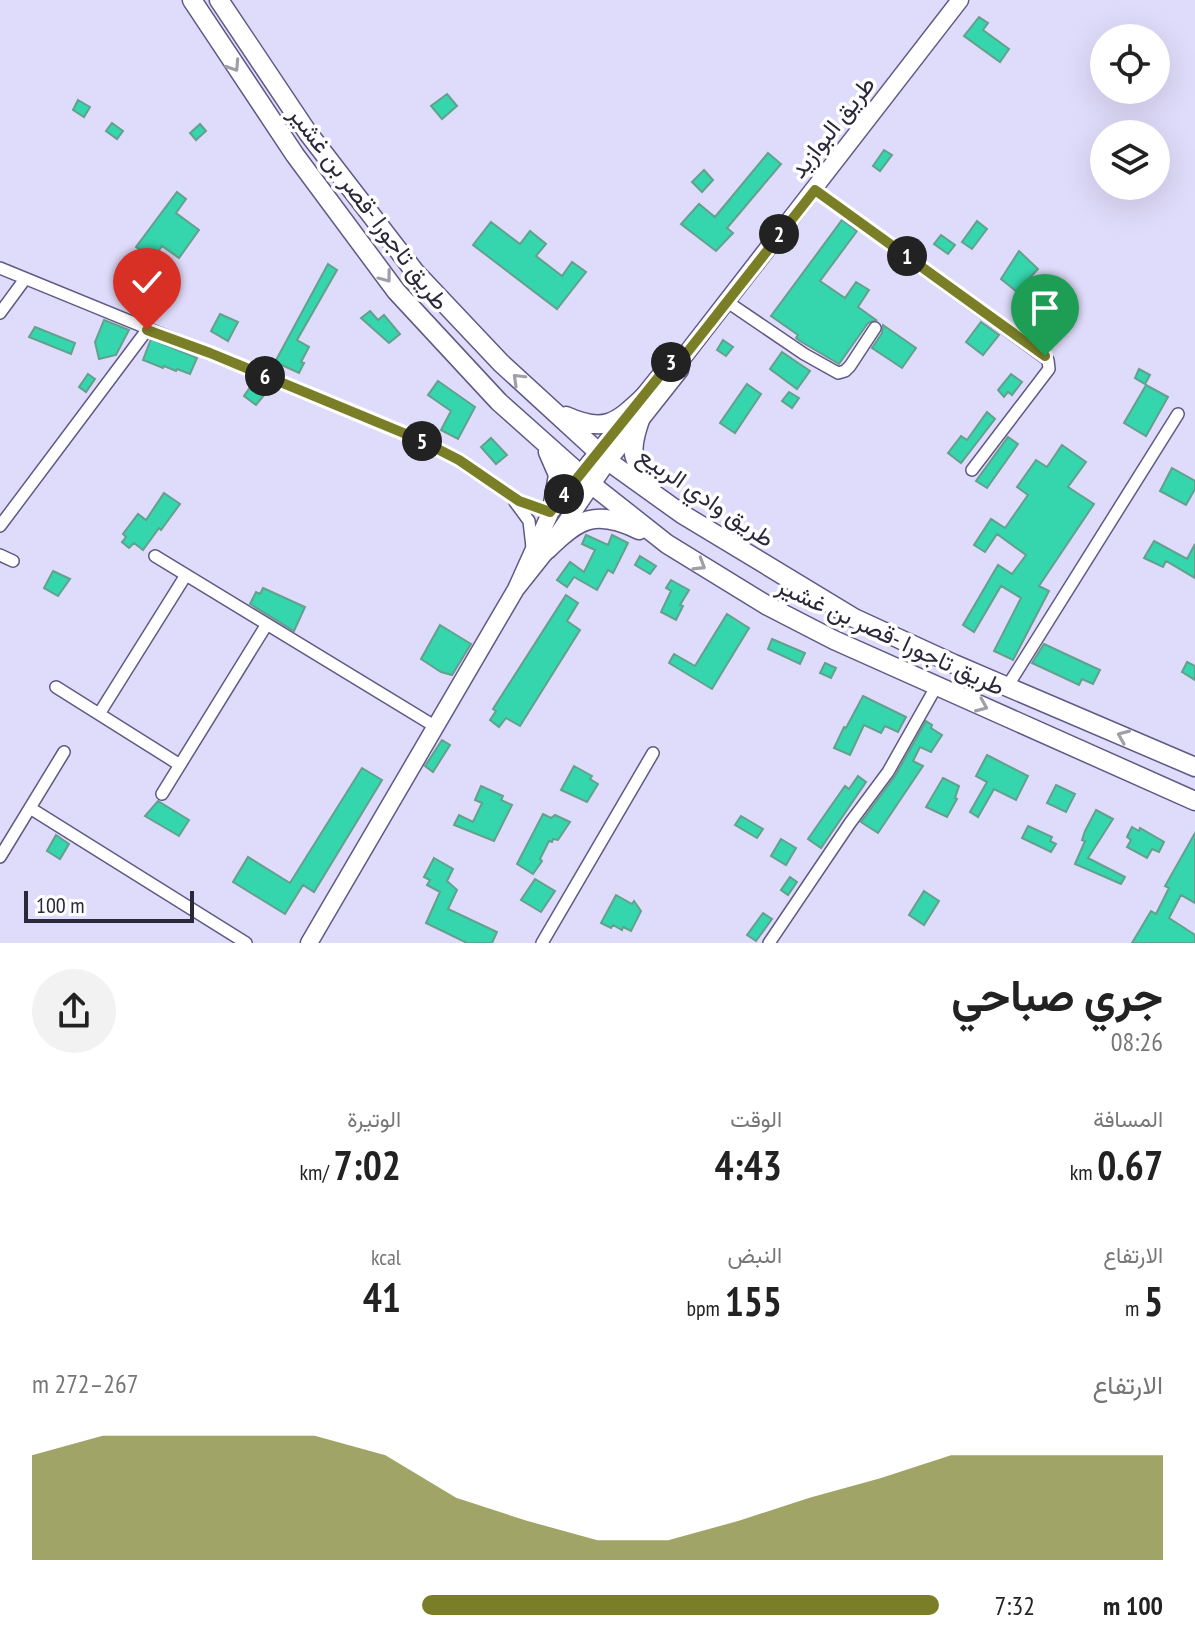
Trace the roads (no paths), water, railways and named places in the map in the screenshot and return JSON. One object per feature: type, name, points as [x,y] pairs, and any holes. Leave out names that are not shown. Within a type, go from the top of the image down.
[{"type":"highway","name":"طريق تاجورا -قصر بن غشير","points":[[192,0],[287,143],[396,291],[499,402],[585,479],[667,544],[768,606],[821,634],[1195,801]]},
{"type":"highway","name":"طريق وادي الربيع","points":[[219,0],[308,133],[391,243],[445,305],[548,409],[603,457],[682,514],[854,618],[1195,767]]},
{"type":"highway","points":[[548,409],[586,425],[607,425],[646,395]]},
{"type":"highway","points":[[641,417],[633,443],[636,463],[682,514]]},
{"type":"highway","points":[[538,437],[553,460],[558,475],[551,511]]},
{"type":"highway","points":[[539,550],[575,525],[601,518],[619,521],[667,544]]},
{"type":"highway","points":[[1044,732],[1058,708]]},
{"type":"main road","name":"طريق البوازيد","points":[[682,359],[960,0]]},
{"type":"main road","points":[[309,943],[539,550],[585,479],[680,370],[682,359],[670,363],[603,457]]},
{"type":"main road","points":[[539,550],[551,511],[585,479]]},
{"type":"street","points":[[815,190],[1047,358],[1049,369],[972,470]]},
{"type":"street","points":[[0,268],[418,439],[459,460],[529,506],[551,511]]},
{"type":"street","points":[[0,313],[25,279]]},
{"type":"street","points":[[726,301],[804,354],[838,373],[850,366],[875,328]]},
{"type":"street","points":[[0,526],[147,330]]},
{"type":"street","points":[[1007,687],[1178,414]]},
{"type":"street","points":[[509,495],[529,521],[539,550]]},
{"type":"street","points":[[0,555],[13,561]]},
{"type":"street","points":[[155,556],[436,727]]},
{"type":"street","points":[[99,714],[186,575]]},
{"type":"street","points":[[162,794],[267,624]]},
{"type":"street","points":[[56,687],[180,765]]},
{"type":"street","points":[[769,943],[888,772],[936,687]]},
{"type":"street","points":[[0,857],[64,752]]},
{"type":"street","points":[[542,943],[653,753]]},
{"type":"street","points":[[30,808],[246,943]]}]
